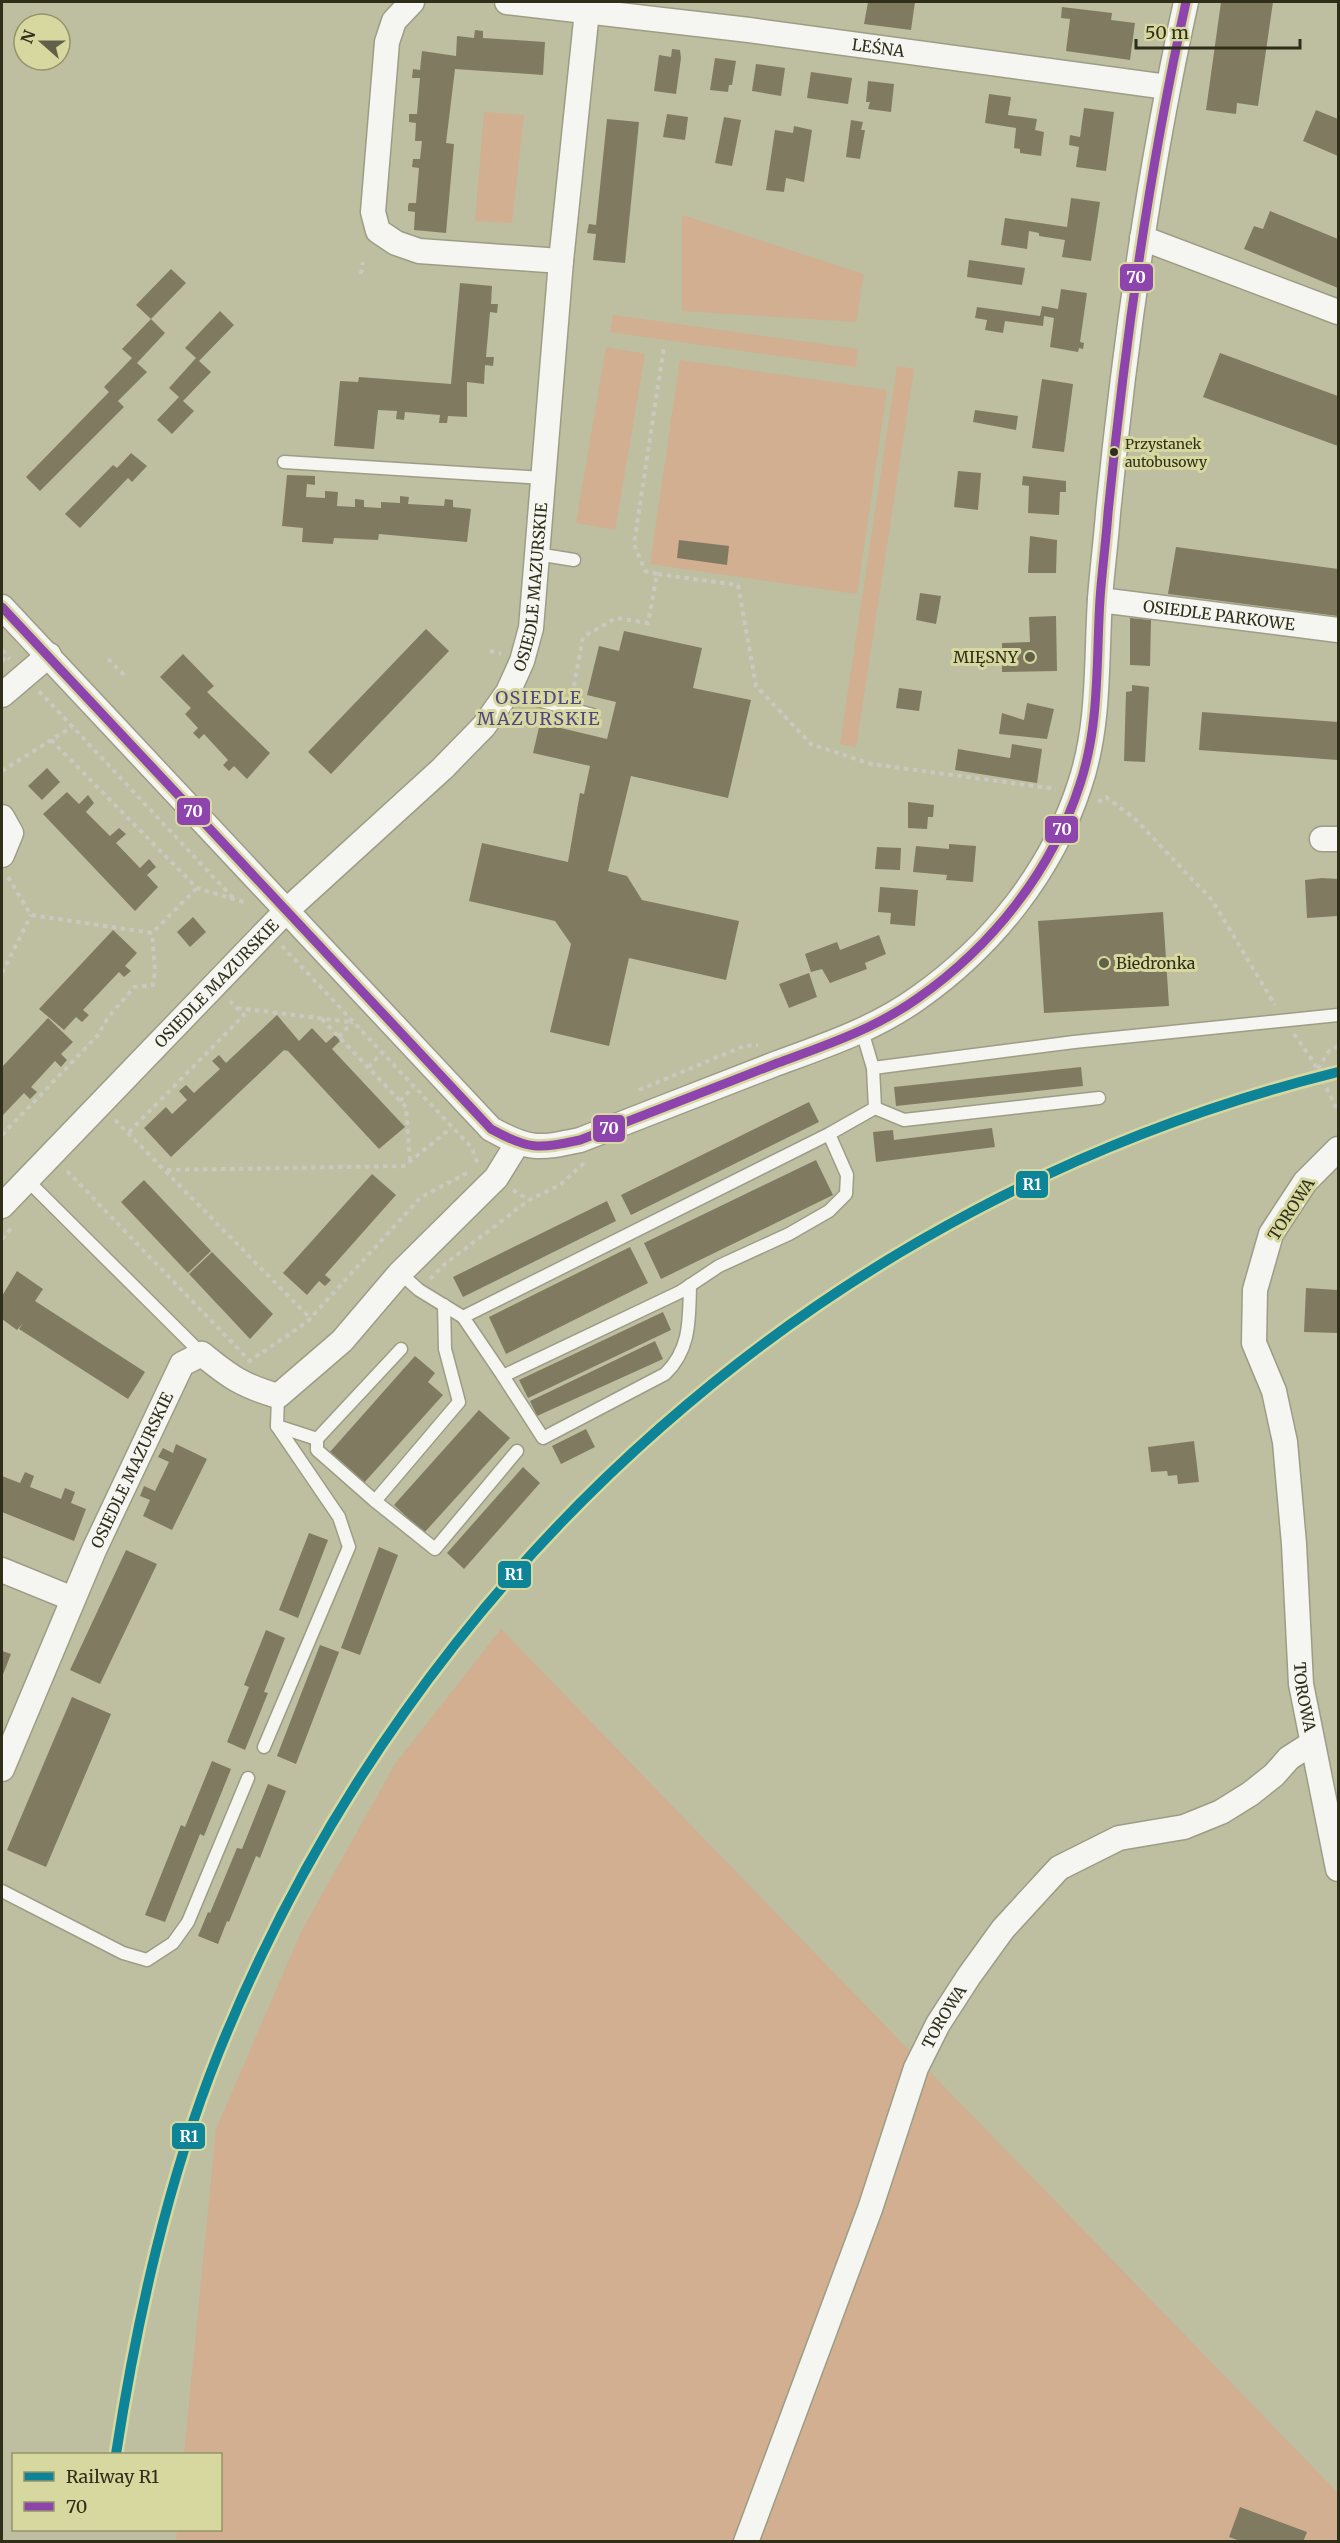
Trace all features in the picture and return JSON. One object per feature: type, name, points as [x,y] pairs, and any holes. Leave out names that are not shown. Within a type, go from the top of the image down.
[{"type":"street","points":[[412,2],[394,21],[387,42],[373,212],[378,231],[396,243],[419,251],[561,261]]},
{"type":"street","name":"LEŚNA","points":[[507,2],[761,32],[1167,87]]},
{"type":"street","points":[[2,607],[491,1129],[518,1144],[545,1148],[580,1140],[862,1031],[916,1000],[953,971],[995,933],[1029,887],[1057,840],[1082,781],[1097,708],[1100,600],[1121,381],[1167,87],[1186,2]]},
{"type":"street","name":"OSIEDLE MAZURSKIE","points":[[2,1206],[286,911],[442,769],[484,726],[508,692],[522,661],[531,627],[561,261],[587,11]]},
{"type":"street","points":[[1142,237],[1338,312]]},
{"type":"street","name":"OSIEDLE PARKOWE","points":[[1100,600],[1338,630]]},
{"type":"street","points":[[2,695],[49,655]]},
{"type":"street","points":[[2,817],[11,833],[2,855]]},
{"type":"street","points":[[202,1354],[249,1388],[278,1395],[342,1341],[400,1273],[496,1178],[518,1144]]},
{"type":"street","name":"TOROWA","points":[[746,2541],[870,2209],[916,2068],[938,2024],[996,1939],[1059,1868],[1119,1839],[1184,1827],[1221,1812],[1250,1794],[1274,1775],[1289,1758],[1311,1744],[1301,1684],[1294,1544],[1285,1442],[1274,1391],[1254,1343],[1255,1290],[1271,1234],[1305,1182],[1338,1149]]},
{"type":"street","name":"OSIEDLE MAZURSKIE","points":[[2,1769],[73,1599],[182,1364],[202,1354]]},
{"type":"street","points":[[2,1569],[73,1599]]},
{"type":"street","points":[[1311,1744],[1338,1869]]},
{"type":"lane","points":[[284,462],[543,478]]},
{"type":"lane","points":[[537,554],[574,560]]},
{"type":"lane","points":[[508,692],[593,715]]},
{"type":"lane","points":[[873,1068],[1074,1042],[1338,1015]]},
{"type":"lane","points":[[862,1031],[873,1068],[875,1108]]},
{"type":"lane","points":[[875,1108],[904,1120],[1099,1098]]},
{"type":"lane","points":[[463,1317],[829,1134],[875,1108]]},
{"type":"lane","points":[[503,1376],[690,1285],[719,1266],[789,1234],[829,1211],[846,1194],[847,1175],[829,1134]]},
{"type":"lane","points":[[27,1180],[202,1354]]},
{"type":"lane","points":[[400,1273],[419,1290],[463,1317],[543,1438],[664,1374],[678,1361],[689,1328],[690,1285]]},
{"type":"lane","points":[[375,1501],[459,1402],[445,1349],[444,1305]]},
{"type":"lane","points":[[401,1349],[317,1439],[317,1450],[375,1501],[435,1549],[517,1451]]},
{"type":"lane","points":[[264,1747],[349,1547],[339,1517],[277,1426],[278,1395]]},
{"type":"lane","points":[[277,1426],[317,1439]]},
{"type":"lane","points":[[2,1891],[123,1953],[147,1960],[173,1943],[188,1922],[248,1778]]},
{"type":"path","points":[[361,274],[363,262]]},
{"type":"path","points":[[664,346],[634,544],[645,571],[738,585],[756,686],[811,744],[871,764],[1054,789],[1063,793]]},
{"type":"path","points":[[564,690],[573,691],[583,637],[616,618],[648,623],[657,574]]},
{"type":"path","points":[[2,650],[7,656]]},
{"type":"path","points":[[108,660],[127,678]]},
{"type":"path","points":[[2,771],[72,728],[233,898]]},
{"type":"path","points":[[51,740],[197,888],[246,902],[268,930],[352,1023],[472,1148],[478,1167],[421,1197],[310,1318],[228,1375]]},
{"type":"path","points":[[1090,806],[1106,797],[1134,818],[1212,900],[1284,1021],[1318,1069],[1338,1111]]},
{"type":"path","points":[[2,867],[31,915]]},
{"type":"path","points":[[2,1135],[98,1035],[107,1019],[134,987],[153,985],[155,971],[152,933],[197,888]]},
{"type":"path","points":[[31,915],[152,933]]},
{"type":"path","points":[[2,973],[31,915]]},
{"type":"path","points":[[128,1132],[244,1015],[229,1001]]},
{"type":"path","points":[[236,1008],[352,1023]]},
{"type":"path","points":[[322,1019],[406,1107],[410,1161]]},
{"type":"path","points":[[339,1036],[352,1023]]},
{"type":"path","points":[[637,1091],[744,1046],[763,1045]]},
{"type":"path","points":[[1318,1069],[1329,1051],[1338,1046]]},
{"type":"path","points":[[368,1067],[381,1054]]},
{"type":"path","points":[[400,1101],[413,1088]]},
{"type":"path","points":[[114,1119],[167,1170],[310,1318]]},
{"type":"path","points":[[167,1170],[405,1166],[451,1128]]},
{"type":"path","points":[[419,1290],[445,1264],[529,1200],[560,1185],[584,1163]]},
{"type":"path","points":[[65,1169],[250,1360]]},
{"type":"shaded area","points":[[484,112],[524,115],[512,223],[475,221]]},
{"type":"shaded area","points":[[682,215],[864,274],[856,322],[682,311]]},
{"type":"shaded area","points":[[613,315],[858,349],[856,367],[610,332]]},
{"type":"shaded area","points":[[606,347],[645,354],[615,530],[576,523]]},
{"type":"shaded area","points":[[680,360],[887,390],[857,594],[650,564]]},
{"type":"shaded area","points":[[897,366],[914,369],[856,747],[840,744]]},
{"type":"shaded area","points":[[501,1629],[1338,2493],[1338,2542],[176,2542],[177,2531],[222,2531],[222,2453],[184,2453],[216,2129],[301,1932],[395,1764]]},
{"type":"building","points":[[868,2],[915,2],[911,30],[864,24]]},
{"type":"building","points":[[1221,2],[1273,2],[1258,106],[1237,103],[1236,114],[1206,110]]},
{"type":"building","points":[[1062,7],[1112,13],[1111,20],[1135,23],[1130,60],[1066,51],[1070,19],[1061,18]]},
{"type":"building","points":[[475,30],[483,31],[483,38],[545,42],[543,75],[455,69],[446,143],[454,144],[446,233],[414,230],[415,212],[408,211],[408,206],[409,203],[416,203],[419,168],[412,167],[413,159],[420,159],[422,141],[415,141],[416,123],[409,122],[409,114],[417,114],[420,78],[412,78],[413,69],[420,70],[422,51],[456,56],[457,36],[474,38]]},
{"type":"building","points":[[672,49],[680,50],[681,58],[676,94],[654,91],[659,55],[671,57]]},
{"type":"building","points":[[715,58],[736,61],[732,85],[729,85],[728,92],[710,90]]},
{"type":"building","points":[[756,64],[785,68],[781,96],[752,91]]},
{"type":"building","points":[[811,72],[852,78],[848,104],[807,98]]},
{"type":"building","points":[[868,81],[894,84],[891,112],[868,109],[870,102],[866,102]]},
{"type":"building","points":[[989,94],[1011,97],[1008,115],[1037,119],[1035,130],[1044,132],[1041,156],[1020,153],[1020,149],[1014,148],[1016,128],[985,123]]},
{"type":"building","points":[[1084,108],[1114,112],[1106,171],[1076,167],[1079,147],[1069,145],[1070,135],[1080,137]]},
{"type":"building","points":[[1316,110],[1338,119],[1338,156],[1303,141]]},
{"type":"building","points":[[667,114],[688,117],[685,140],[663,137]]},
{"type":"building","points":[[724,117],[741,120],[732,166],[715,163]]},
{"type":"building","points":[[607,119],[639,122],[625,263],[593,260],[596,234],[587,233],[589,224],[596,225]]},
{"type":"building","points":[[851,120],[863,122],[861,130],[865,130],[860,159],[846,157]]},
{"type":"building","points":[[794,126],[812,130],[804,182],[786,178],[784,192],[766,190],[775,130],[793,133]]},
{"type":"building","points":[[1071,198],[1100,202],[1091,261],[1062,257],[1065,240],[1039,236],[1039,233],[1029,231],[1027,249],[1001,245],[1005,218],[1067,227]]},
{"type":"building","points":[[1270,211],[1338,239],[1338,288],[1244,249],[1254,226],[1263,229]]},
{"type":"building","points":[[969,260],[1025,268],[1022,285],[967,277]]},
{"type":"building","points":[[171,269],[186,283],[151,319],[136,305]]},
{"type":"building","points":[[460,283],[492,286],[491,304],[498,304],[497,313],[490,312],[486,357],[494,357],[493,366],[485,365],[484,384],[467,382],[467,417],[448,416],[447,423],[439,423],[440,415],[405,412],[404,420],[396,419],[397,411],[378,410],[374,449],[334,446],[340,381],[358,382],[359,377],[451,384]]},
{"type":"building","points":[[1061,289],[1087,293],[1080,342],[1084,343],[1083,349],[1079,348],[1078,352],[1050,347],[1054,318],[1044,316],[1043,326],[1005,321],[1003,333],[985,330],[987,320],[975,318],[977,307],[1040,316],[1042,306],[1058,309]]},
{"type":"building","points":[[220,311],[234,325],[199,361],[211,372],[183,401],[194,411],[172,434],[157,420],[179,397],[169,388],[196,358],[185,348]]},
{"type":"building","points":[[151,319],[165,333],[137,363],[147,372],[118,401],[124,407],[40,491],[26,477],[109,392],[104,387],[132,358],[122,349]]},
{"type":"building","points":[[1220,353],[1338,396],[1338,446],[1203,397]]},
{"type":"building","points":[[1042,379],[1073,384],[1064,452],[1032,448]]},
{"type":"building","points":[[975,410],[1018,416],[1016,430],[973,422]]},
{"type":"building","points":[[131,453],[147,466],[132,482],[128,478],[80,528],[65,514],[113,465],[117,468]]},
{"type":"building","points":[[958,471],[981,473],[978,510],[954,507]]},
{"type":"building","points":[[287,475],[315,476],[315,485],[307,484],[306,497],[325,498],[325,491],[338,492],[337,506],[355,507],[355,499],[364,500],[364,507],[381,508],[381,502],[400,503],[400,496],[409,497],[408,504],[444,506],[445,499],[453,500],[453,507],[471,509],[467,542],[379,534],[378,540],[334,538],[333,544],[302,542],[303,528],[282,526]]},
{"type":"building","points":[[1023,476],[1066,481],[1066,492],[1060,492],[1059,515],[1028,513],[1029,486],[1022,485]]},
{"type":"building","points":[[1030,536],[1057,540],[1056,573],[1028,573]]},
{"type":"building","points":[[679,540],[729,546],[727,565],[677,558]]},
{"type":"building","points":[[1176,547],[1338,569],[1338,616],[1168,594]]},
{"type":"building","points":[[920,593],[941,596],[936,624],[916,620]]},
{"type":"building","name":"MIĘSNY","points":[[1056,616],[1057,671],[1002,672],[1002,643],[1030,642],[1029,617]]},
{"type":"building","points":[[1130,618],[1151,620],[1150,666],[1130,665]]},
{"type":"building","points":[[426,629],[449,651],[331,774],[308,752]]},
{"type":"building","points":[[624,631],[702,648],[693,688],[751,700],[728,798],[631,776],[608,871],[627,876],[642,900],[739,921],[726,980],[629,958],[609,1046],[550,1032],[571,944],[555,921],[469,901],[482,843],[568,862],[580,793],[584,794],[590,766],[533,753],[540,723],[607,739],[616,702],[587,695],[599,646],[619,651]]},
{"type":"building","points":[[183,654],[214,686],[207,692],[270,753],[247,779],[234,766],[229,771],[223,765],[228,760],[204,734],[199,739],[193,733],[198,728],[185,714],[191,708],[160,677]]},
{"type":"building","points":[[1132,685],[1149,687],[1145,762],[1124,761],[1126,692],[1132,691]]},
{"type":"building","points":[[899,688],[922,691],[919,711],[896,708]]},
{"type":"building","points":[[1027,703],[1054,709],[1047,739],[999,734],[1002,713],[1024,720]]},
{"type":"building","points":[[1202,712],[1338,722],[1338,760],[1199,750]]},
{"type":"building","points":[[1012,744],[1042,749],[1037,783],[955,770],[958,749],[1010,758]]},
{"type":"building","points":[[47,768],[60,782],[42,800],[28,786]]},
{"type":"building","points":[[67,792],[79,804],[88,795],[94,803],[86,812],[110,836],[119,828],[126,834],[116,843],[140,868],[149,859],[156,867],[147,875],[158,887],[135,911],[43,814]]},
{"type":"building","points":[[908,802],[934,805],[933,817],[928,817],[927,829],[908,828]]},
{"type":"building","points":[[949,844],[976,846],[973,882],[946,880],[947,875],[913,872],[916,846],[949,849]]},
{"type":"building","points":[[877,847],[901,848],[900,870],[875,869]]},
{"type":"building","points":[[1338,879],[1338,916],[1307,918],[1305,880]]},
{"type":"building","points":[[880,887],[918,890],[915,926],[890,924],[891,913],[878,912]]},
{"type":"building","name":"Biedronka","points":[[1163,912],[1169,1006],[1044,1013],[1038,921]]},
{"type":"building","points":[[193,917],[206,932],[190,947],[177,932]]},
{"type":"building","points":[[113,930],[137,953],[125,966],[131,971],[124,977],[119,972],[83,1010],[89,1015],[82,1022],[76,1017],[64,1030],[39,1009]]},
{"type":"building","points":[[879,935],[886,954],[865,963],[867,969],[830,983],[822,969],[811,972],[805,954],[837,942],[840,950]]},
{"type":"building","points":[[809,973],[817,997],[789,1008],[779,984]]},
{"type":"building","points":[[277,1015],[299,1041],[312,1028],[326,1043],[335,1035],[340,1041],[332,1049],[405,1127],[379,1149],[288,1051],[284,1050],[171,1157],[144,1128],[166,1107],[172,1114],[187,1100],[179,1091],[186,1085],[194,1093],[220,1069],[212,1061],[219,1055],[226,1063]]},
{"type":"building","points":[[48,1018],[73,1042],[61,1054],[67,1060],[61,1067],[55,1061],[31,1087],[37,1092],[30,1099],[24,1093],[2,1116],[2,1067]]},
{"type":"building","points":[[1081,1067],[1083,1086],[896,1106],[894,1087]]},
{"type":"building","points":[[809,1102],[819,1122],[631,1215],[621,1195]]},
{"type":"building","points":[[992,1128],[995,1147],[876,1162],[873,1132],[893,1130],[894,1140]]},
{"type":"building","points":[[816,1160],[833,1195],[661,1279],[644,1243]]},
{"type":"building","points":[[372,1174],[396,1195],[325,1275],[331,1280],[325,1286],[319,1281],[307,1295],[283,1273]]},
{"type":"building","points":[[144,1180],[211,1251],[188,1273],[121,1202]]},
{"type":"building","points":[[607,1201],[616,1221],[463,1297],[453,1277]]},
{"type":"building","points":[[630,1247],[648,1283],[506,1354],[489,1317]]},
{"type":"building","points":[[212,1252],[273,1314],[250,1339],[189,1274]]},
{"type":"building","points":[[17,1271],[43,1289],[35,1301],[145,1372],[128,1399],[19,1329],[23,1323],[17,1330],[2,1319],[2,1296]]},
{"type":"building","points":[[1306,1288],[1338,1290],[1338,1333],[1304,1332]]},
{"type":"building","points":[[663,1312],[671,1330],[528,1398],[519,1380]]},
{"type":"building","points":[[655,1341],[663,1359],[537,1416],[530,1401]]},
{"type":"building","points":[[415,1356],[435,1373],[428,1382],[443,1395],[363,1484],[329,1453]]},
{"type":"building","points":[[479,1410],[510,1438],[424,1533],[394,1505]]},
{"type":"building","points":[[586,1429],[595,1447],[561,1464],[552,1446]]},
{"type":"building","points":[[1194,1441],[1199,1482],[1178,1484],[1177,1475],[1168,1476],[1167,1471],[1151,1472],[1148,1447]]},
{"type":"building","points":[[176,1444],[207,1459],[172,1530],[143,1516],[150,1500],[140,1496],[144,1486],[155,1491],[169,1462],[158,1457],[163,1448],[173,1453]]},
{"type":"building","points":[[523,1467],[540,1483],[464,1569],[447,1553]]},
{"type":"building","points":[[25,1472],[34,1476],[30,1487],[61,1499],[65,1488],[75,1492],[71,1503],[86,1509],[74,1541],[2,1512],[2,1476],[20,1483]]},
{"type":"building","points":[[309,1533],[328,1540],[298,1618],[279,1610]]},
{"type":"building","points":[[379,1547],[398,1555],[360,1655],[341,1648]]},
{"type":"building","points":[[126,1550],[157,1564],[100,1684],[70,1670]]},
{"type":"building","points":[[266,1630],[285,1638],[264,1692],[268,1693],[245,1750],[227,1742],[249,1687],[244,1685]]},
{"type":"building","points":[[320,1645],[339,1652],[296,1764],[277,1756]]},
{"type":"building","points":[[2,1651],[11,1654],[2,1677]]},
{"type":"building","points":[[72,1697],[111,1714],[46,1867],[7,1850]]},
{"type":"building","points":[[212,1761],[231,1769],[204,1836],[200,1834],[165,1922],[145,1915],[181,1825],[185,1827]]},
{"type":"building","points":[[268,1784],[286,1791],[260,1858],[256,1856],[218,1944],[198,1936],[237,1848],[242,1849]]},
{"type":"building","points":[[1240,2507],[1307,2532],[1303,2542],[1243,2542],[1229,2537]]},
{"type":"rail line","name":"R1","points":[[116,2453],[124,2403],[156,2251],[184,2152],[218,2054],[301,1877],[404,1713],[524,1562],[660,1428],[811,1310],[975,1210],[1151,1130],[1338,1072]]},
{"type":"transit line","name":"70","points":[[2,607],[491,1129],[504,1136],[534,1146],[580,1140],[867,1028],[918,998],[971,955],[994,930],[1036,876],[1068,816],[1080,784],[1094,716],[1100,599],[1130,320],[1161,129],[1186,2]]},
{"type":"place","name":"Przystanek autobusowy","points":[[1114,452]]},
{"type":"place","name":"MIĘSNY","points":[[1030,657]]},
{"type":"place","name":"Biedronka","points":[[1104,963]]},
{"type":"district","name":"OSIEDLE MAZURSKIE","points":[[539,707]]}]
